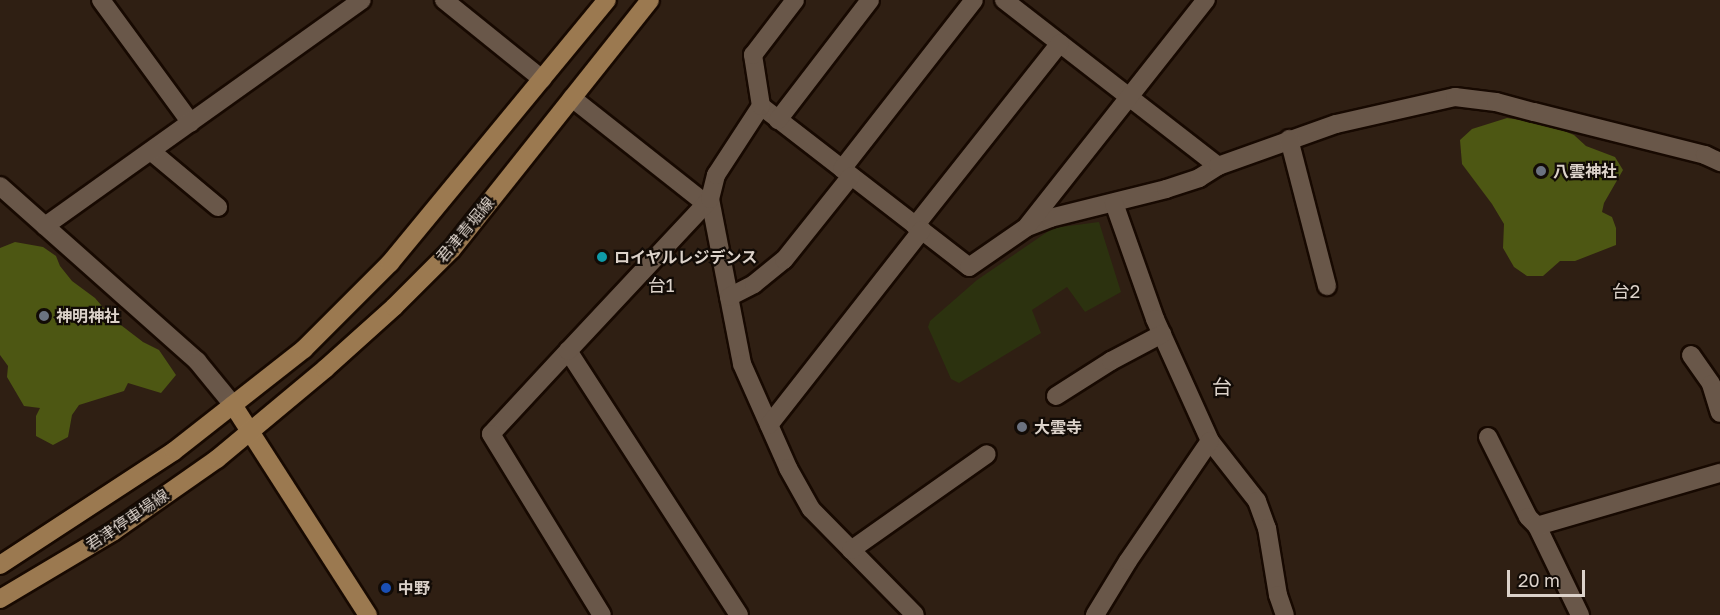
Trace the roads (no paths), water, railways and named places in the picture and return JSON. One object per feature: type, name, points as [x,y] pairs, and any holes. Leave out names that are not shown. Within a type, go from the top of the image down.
[{"type":"main road","points":[[368,615],[233,405],[304,349],[390,263],[607,0]]},
{"type":"main road","name":"君津青堀線","points":[[249,432],[325,369],[452,249],[650,0]]},
{"type":"main road","name":"君津停車場線","points":[[0,565],[119,489],[174,451],[233,405]]},
{"type":"main road","name":"君津停車場線","points":[[0,599],[114,531],[217,459],[249,432]]},
{"type":"street","points":[[101,0],[190,123]]},
{"type":"street","points":[[45,226],[152,152],[362,0]]},
{"type":"street","points":[[444,0],[542,79]]},
{"type":"street","points":[[602,615],[492,434],[707,201],[716,175],[760,106],[753,55],[795,0]]},
{"type":"street","points":[[778,120],[870,0]]},
{"type":"street","points":[[729,297],[754,284],[784,260],[846,172],[974,0]]},
{"type":"street","points":[[1004,0],[1218,165]]},
{"type":"street","points":[[760,106],[969,267],[1027,227],[1206,0]]},
{"type":"street","points":[[769,425],[1059,43]]},
{"type":"street","points":[[1027,227],[1188,182],[1218,165],[1336,124],[1455,97],[1496,102],[1705,155],[1720,162]]},
{"type":"street","points":[[572,98],[707,201],[742,364],[788,468],[811,509],[915,615]]},
{"type":"street","points":[[1289,139],[1328,286]]},
{"type":"street","points":[[152,152],[218,207]]},
{"type":"street","points":[[0,186],[197,361],[233,405]]},
{"type":"street","points":[[1114,203],[1162,334],[1210,441],[1257,501],[1267,528],[1278,595],[1285,615]]},
{"type":"street","points":[[1056,396],[1111,360],[1162,334]]},
{"type":"street","points":[[568,351],[739,615]]},
{"type":"street","points":[[1691,355],[1711,384],[1720,413]]},
{"type":"street","points":[[1488,437],[1528,517],[1537,526],[1580,615]]},
{"type":"street","points":[[1095,615],[1128,561],[1210,441]]},
{"type":"street","points":[[850,550],[987,454]]},
{"type":"street","points":[[1537,526],[1720,473]]},
{"type":"place","name":"八雲神社","points":[[1541,171]]},
{"type":"place","name":"ロイヤルレジデンス","points":[[602,257]]},
{"type":"place","name":"神明神社","points":[[44,316]]},
{"type":"place","name":"大雲寺","points":[[1022,427]]},
{"type":"place","name":"中野","points":[[386,588]]},
{"type":"district","name":"台1","points":[[661,285]]},
{"type":"district","name":"台2","points":[[1626,291]]},
{"type":"district","name":"台","points":[[1222,386]]}]
